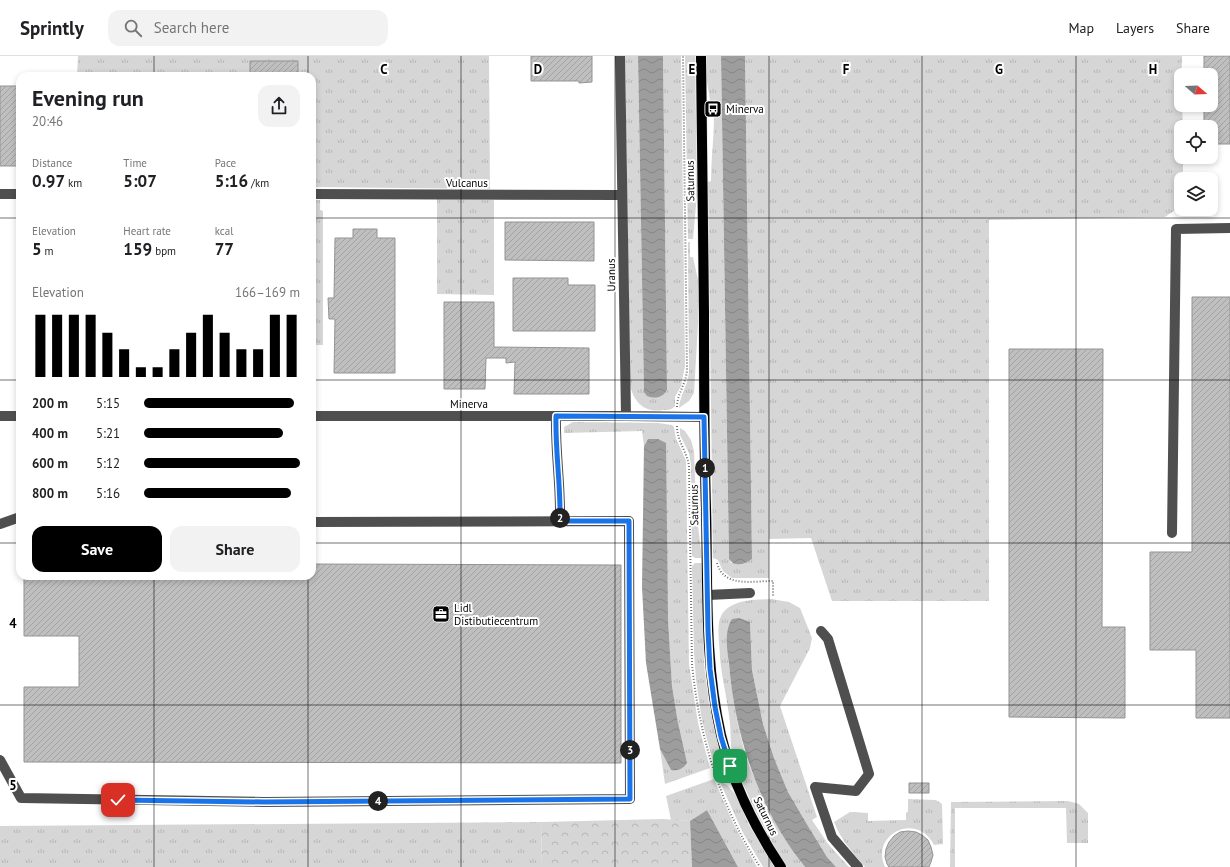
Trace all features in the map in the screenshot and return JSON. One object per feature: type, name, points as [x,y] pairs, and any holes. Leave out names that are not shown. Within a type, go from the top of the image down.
[{"type":"main road","name":"Saturnus","points":[[700,56],[704,417],[710,669],[721,737],[730,766],[749,812],[780,867]]},
{"type":"street","name":"Uranus","points":[[620,56],[621,195],[626,416]]},
{"type":"street","points":[[0,194],[16,194]]},
{"type":"street","name":"Vulcanus","points":[[316,194],[621,195]]},
{"type":"street","points":[[1172,534],[1176,229],[1230,228]]},
{"type":"street","points":[[0,416],[16,416]]},
{"type":"street","name":"Minerva","points":[[316,416],[626,416]]},
{"type":"street","points":[[556,416],[561,500],[560,521]]},
{"type":"street","points":[[626,416],[704,417]]},
{"type":"street","points":[[0,524],[16,518]]},
{"type":"street","points":[[0,760],[21,798],[264,802],[630,799],[629,521],[316,522]]},
{"type":"street","points":[[708,595],[750,593]]},
{"type":"street","points":[[821,631],[828,639],[869,774],[856,791],[815,787],[832,837],[858,867]]},
{"type":"path","points":[[677,408],[678,397],[686,379],[687,370],[683,56]]},
{"type":"path","points":[[690,561],[696,560]]},
{"type":"path","points":[[714,560],[717,562],[722,574],[730,579],[773,581],[772,597]]},
{"type":"green space","points":[[78,56],[489,56],[490,189],[316,187],[316,72],[77,72]]},
{"type":"green space","points":[[625,56],[638,56],[644,392],[667,390],[663,56],[681,56],[685,366],[681,386],[675,397],[675,406],[668,410],[651,410],[641,405],[634,397],[630,385]]},
{"type":"green space","points":[[685,56],[695,56],[697,194],[693,239],[688,239]]},
{"type":"green space","points":[[707,56],[721,56],[729,559],[731,563],[752,559],[745,56],[1182,56],[1182,68],[1174,68],[1174,112],[1182,112],[1183,120],[1174,120],[1174,164],[1183,164],[1183,172],[1174,172],[1174,211],[1165,217],[989,220],[989,601],[832,601],[811,538],[769,539],[769,578],[732,578],[723,571],[718,560],[713,558],[708,182],[711,181],[714,106],[711,106],[707,82]]},
{"type":"green space","points":[[437,199],[494,200],[494,295],[437,294]]},
{"type":"green space","points":[[316,200],[320,200],[320,210],[323,211],[323,345],[316,345]]},
{"type":"green space","points":[[688,242],[690,242],[690,257],[693,257],[698,280],[699,306],[694,393],[689,401],[679,408],[689,372]]},
{"type":"green space","points":[[573,422],[658,423],[672,425],[674,427],[676,439],[686,461],[689,664],[698,723],[710,768],[665,784],[660,749],[671,770],[678,723],[672,686],[668,619],[648,439],[644,446],[642,431],[564,433],[564,427]]},
{"type":"green space","points":[[680,428],[685,431],[691,440],[694,451],[696,510],[702,558],[695,558],[692,556],[691,464],[689,453],[680,435]]},
{"type":"green space","points":[[695,563],[702,563],[704,664],[709,704],[719,749],[718,757],[714,765],[702,721],[696,680],[692,566]]},
{"type":"green space","points":[[771,599],[789,602],[800,608],[812,638],[810,648],[780,706],[817,817],[812,820],[828,844],[849,867],[836,867],[827,857],[788,792],[774,758],[763,724],[752,670],[750,622],[727,647],[732,691],[740,735],[748,763],[768,807],[785,838],[805,867],[787,867],[756,812],[743,784],[733,755],[729,716],[720,658],[718,630],[720,620],[725,610],[737,603],[751,600]]},
{"type":"green space","points":[[714,779],[734,825],[757,867],[738,867],[707,810],[690,821],[671,820],[666,796]]},
{"type":"green space","points":[[720,782],[727,785],[735,794],[749,825],[774,867],[763,867],[742,831]]},
{"type":"green space","points":[[908,799],[936,800],[942,804],[943,844],[934,845],[926,835],[917,829],[907,828],[898,831],[889,837],[884,845],[882,855],[885,867],[865,867],[844,840],[834,822],[850,812],[868,813],[868,821],[906,820],[906,813],[908,812]]},
{"type":"green space","points":[[1068,801],[1079,804],[1088,813],[1088,843],[1067,843],[1066,808],[955,808],[955,867],[950,867],[951,802]]},
{"type":"green space","points":[[663,819],[690,821],[692,867],[541,867],[542,822]]},
{"type":"green space","points":[[542,822],[541,867],[0,867],[0,826]]},
{"type":"water","points":[[638,56],[663,56],[667,390],[663,395],[656,398],[647,396],[644,392]]},
{"type":"water","points":[[721,56],[745,56],[752,559],[740,564],[734,564],[729,559]]},
{"type":"water","points":[[648,439],[658,439],[666,443],[668,619],[672,686],[687,763],[684,767],[676,770],[671,770],[660,749],[646,663],[642,587],[644,446]]},
{"type":"water","points":[[739,618],[750,622],[752,670],[763,724],[774,758],[788,792],[827,857],[836,867],[805,867],[789,845],[762,797],[744,745],[732,691],[727,635],[729,624],[732,619]]},
{"type":"water","points":[[707,810],[738,867],[692,867],[690,821]]},
{"type":"building","points":[[531,56],[592,56],[592,82],[579,83],[579,81],[531,81]]},
{"type":"building","points":[[1204,56],[1230,56],[1230,144],[1218,144],[1218,120],[1204,120],[1204,112],[1218,112],[1218,68],[1204,68]]},
{"type":"building","points":[[250,61],[298,61],[298,72],[250,72]]},
{"type":"building","points":[[0,86],[16,86],[16,166],[0,166]]},
{"type":"building","points":[[505,222],[594,222],[594,261],[505,260]]},
{"type":"building","points":[[353,229],[377,229],[377,238],[395,238],[395,373],[334,373],[335,319],[329,319],[328,298],[334,298],[335,238],[353,238]]},
{"type":"building","points":[[513,278],[568,278],[568,285],[595,285],[595,331],[513,331]]},
{"type":"building","points":[[1192,297],[1230,297],[1230,718],[1196,718],[1196,650],[1150,650],[1150,552],[1192,552]]},
{"type":"building","points":[[444,302],[494,302],[494,347],[589,348],[589,394],[514,394],[515,362],[506,363],[506,358],[486,358],[485,389],[444,389]]},
{"type":"building","points":[[1009,349],[1103,349],[1102,627],[1125,627],[1125,718],[1009,717]]},
{"type":"building","points":[[316,564],[621,565],[621,763],[24,762],[24,687],[79,687],[79,636],[24,636],[24,580],[316,580]]},
{"type":"building","points":[[909,783],[929,783],[929,793],[909,793]]},
{"type":"building","points":[[900,832],[916,832],[928,840],[933,855],[929,867],[889,867],[887,864],[885,857],[889,842]]},
{"type":"place","name":"Minerva","points":[[713,109]]},
{"type":"place","name":"Lidl Distibutiecentrum","points":[[441,614]]},
{"type":"route","points":[[118,800],[264,802],[630,799],[629,521],[560,521],[561,500],[556,416],[704,417],[710,669],[721,737],[730,766]]}]
